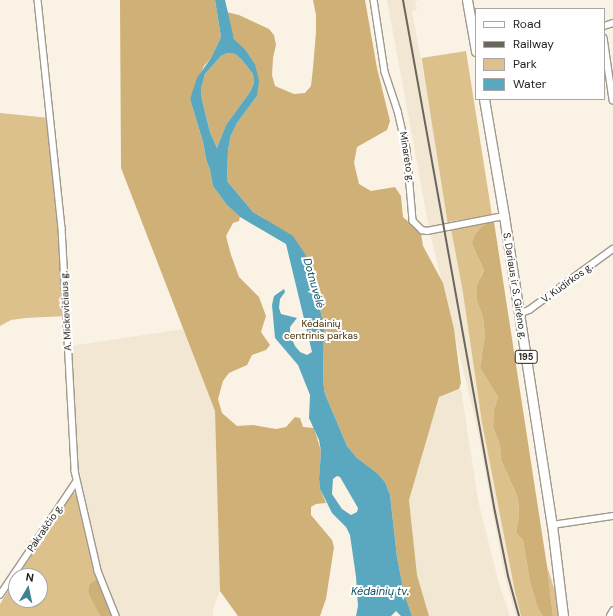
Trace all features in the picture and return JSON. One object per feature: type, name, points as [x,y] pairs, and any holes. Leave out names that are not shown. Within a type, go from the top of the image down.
[{"type":"main road","points":[[467,0],[475,45]]},
{"type":"main road","name":"S. Dariaus ir S. Girėno g.","points":[[484,100],[504,216],[552,525],[563,616]]},
{"type":"street","name":"A. Mickevičiaus g.","points":[[38,0],[62,228],[73,456],[76,482],[98,571],[116,616]]},
{"type":"street","name":"Minareto g.","points":[[374,0],[385,72],[398,111],[407,149],[413,221],[422,230],[427,231],[504,216]]},
{"type":"street","points":[[605,45],[613,100]]},
{"type":"street","name":"V. Kudirkos g.","points":[[519,314],[529,310],[613,249]]},
{"type":"street","name":"Pakraščio g.","points":[[0,595],[76,482]]},
{"type":"street","points":[[552,525],[613,516]]},
{"type":"street","points":[[610,616],[613,611]]},
{"type":"shaded area","points":[[120,0],[215,0],[221,37],[211,58],[204,66],[190,99],[203,142],[213,186],[227,205],[240,217],[239,221],[233,223],[226,236],[239,277],[259,297],[266,316],[261,332],[270,345],[266,350],[252,355],[247,365],[229,373],[223,381],[218,399],[222,413],[237,426],[253,425],[276,429],[286,427],[295,417],[300,418],[303,427],[314,428],[321,451],[319,479],[320,489],[326,503],[316,504],[311,507],[311,515],[332,540],[334,547],[326,599],[320,616],[238,616],[220,591],[215,411],[121,168]]},
{"type":"shaded area","points":[[313,0],[365,0],[377,68],[390,121],[387,130],[357,147],[354,163],[359,184],[371,191],[395,187],[401,196],[403,217],[421,233],[423,246],[443,283],[454,329],[461,383],[459,389],[439,397],[409,500],[417,575],[429,616],[412,616],[404,593],[397,557],[390,495],[385,482],[377,473],[357,458],[347,446],[325,394],[323,381],[324,328],[312,270],[265,219],[253,212],[227,181],[228,150],[231,135],[237,123],[257,96],[255,64],[245,49],[234,39],[226,12],[239,15],[269,29],[274,35],[276,45],[273,58],[272,75],[275,86],[294,94],[305,93],[311,86],[313,68],[316,15]]},
{"type":"shaded area","points":[[387,0],[421,0],[415,1],[417,10],[412,11],[451,223],[429,228]]},
{"type":"shaded area","points":[[227,53],[235,54],[242,60],[253,74],[254,83],[250,92],[226,125],[217,148],[210,132],[202,100],[201,89],[205,74],[221,56]]},
{"type":"shaded area","points":[[494,222],[547,566],[553,616],[543,616],[538,609],[530,582],[523,540],[516,533],[519,514],[518,498],[501,460],[500,445],[493,427],[494,410],[498,397],[480,368],[485,335],[483,317],[477,301],[477,286],[484,270],[472,244],[475,235],[482,227],[487,223]]},
{"type":"shaded area","points":[[451,229],[463,293],[482,423],[521,616],[516,616],[504,573],[477,427],[430,233]]},
{"type":"shaded area","points":[[183,329],[215,411],[220,591],[213,609],[213,616],[119,616],[106,584],[91,533],[77,465],[70,346]]},
{"type":"shaded area","points":[[461,389],[478,500],[498,580],[510,616],[429,616],[417,575],[409,500],[439,397]]},
{"type":"shaded area","points":[[98,578],[113,616],[100,616],[90,596],[88,589],[89,584]]},
{"type":"green space","points":[[466,51],[492,215],[448,222],[422,58]]},
{"type":"green space","points":[[0,113],[50,118],[66,316],[11,320],[0,326]]},
{"type":"green space","points":[[487,223],[472,244],[484,270],[481,276],[477,301],[483,317],[485,335],[480,368],[498,397],[494,410],[493,427],[500,445],[501,460],[518,498],[519,514],[516,533],[523,540],[530,582],[538,609],[543,616],[521,616],[515,592],[482,423],[463,293],[451,229]]},
{"type":"green space","points":[[73,492],[78,496],[98,578],[89,584],[88,589],[100,616],[0,616],[0,604],[8,592],[8,608],[48,608],[48,568],[23,568]]},
{"type":"green space","points":[[547,566],[555,591],[558,616],[553,616]]},
{"type":"water","name":"Kėdainių tv.","points":[[215,0],[225,0],[234,39],[245,49],[255,64],[259,81],[257,96],[237,123],[231,135],[228,150],[227,181],[253,212],[293,236],[305,254],[312,270],[324,328],[323,381],[325,394],[347,446],[357,458],[377,473],[385,482],[390,495],[397,557],[404,593],[412,616],[401,616],[396,611],[391,616],[356,616],[358,606],[356,577],[350,535],[346,527],[332,513],[320,489],[319,479],[321,451],[319,440],[309,418],[310,395],[298,365],[275,338],[272,305],[274,296],[284,289],[285,292],[280,299],[279,308],[281,314],[297,318],[290,327],[290,335],[295,346],[300,352],[307,355],[312,352],[286,244],[240,217],[227,205],[213,186],[203,142],[190,99],[197,78],[211,58],[221,37]],"holes":[[[227,53],[235,54],[242,60],[253,74],[254,83],[250,92],[226,125],[217,148],[210,132],[202,100],[201,89],[205,74],[221,56]],[[337,476],[340,477],[358,508],[357,512],[351,515],[342,509],[332,494],[333,479]]]},
{"type":"railway","points":[[403,0],[494,507],[508,576],[519,616]]},
{"type":"water label","name":"Dotnuvėlė","points":[[314,283]]},
{"type":"park label","name":"Kėdainių centrinis parkas","points":[[321,328]]}]
